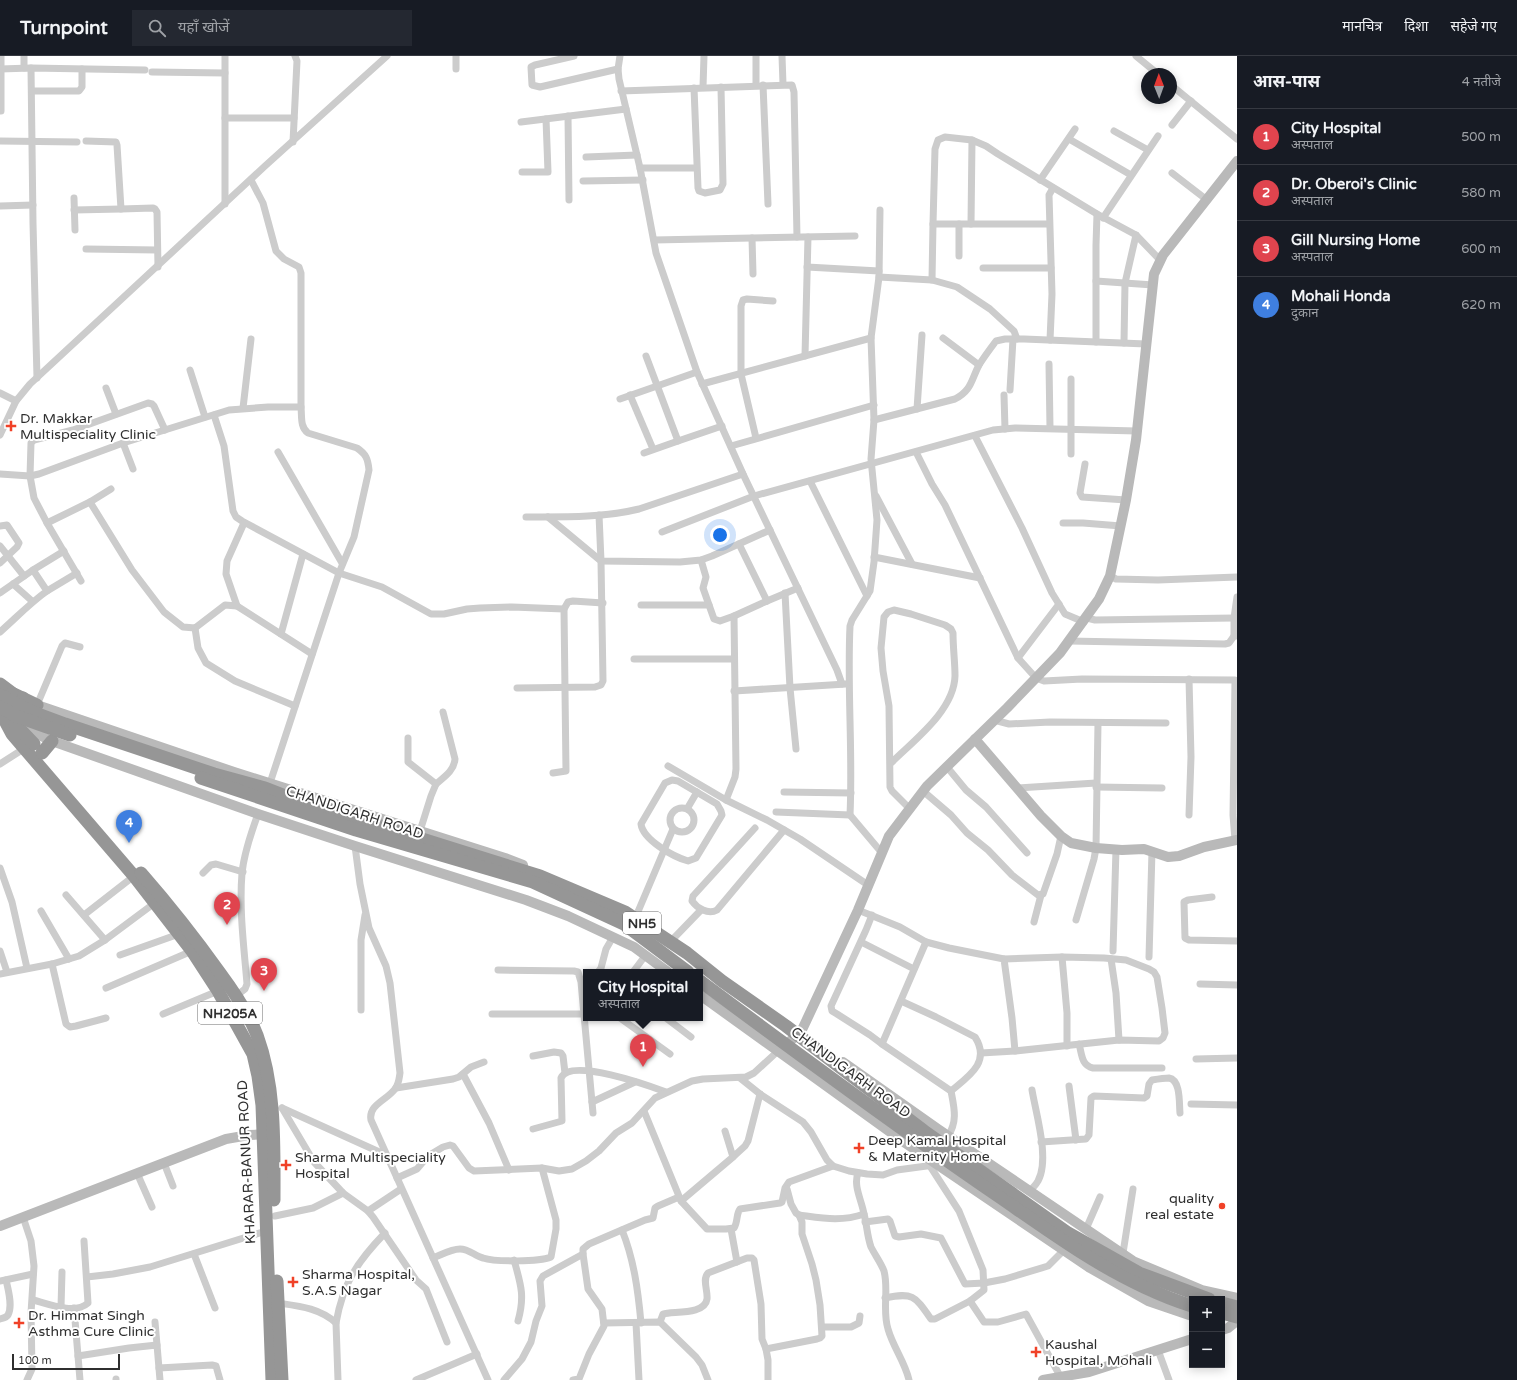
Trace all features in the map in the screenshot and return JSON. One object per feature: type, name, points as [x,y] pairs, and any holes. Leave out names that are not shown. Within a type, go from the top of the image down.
[{"type":"highway","points":[[0,684],[12,695],[37,706]]},
{"type":"highway","points":[[12,695],[1,713],[15,724]]},
{"type":"highway","points":[[12,695],[15,724]]},
{"type":"highway","name":"NH5","points":[[12,695],[30,711],[65,724],[296,800],[540,876],[625,912],[687,953],[722,981],[786,1026],[924,1131],[1068,1233],[1139,1273],[1201,1296]]},
{"type":"highway","name":"KHARAR-BANUR ROAD","points":[[1,713],[12,734],[134,876],[158,900],[218,991],[253,1054],[258,1076],[272,1106],[268,1134],[266,1231],[272,1380]]},
{"type":"highway","name":"CHANDIGARH ROAD","points":[[1,713],[16,716],[47,728],[356,830],[533,882],[624,924],[684,969]]},
{"type":"highway","name":"NH205A","points":[[15,724],[42,753],[99,823],[158,900],[182,921],[236,996],[257,1036],[266,1066],[272,1106]]},
{"type":"highway","points":[[42,753],[52,741]]},
{"type":"highway","name":"CHANDIGARH ROAD","points":[[703,983],[932,1150],[1072,1247],[1122,1276],[1155,1292],[1189,1305]]},
{"type":"highway","name":"NH205A","points":[[268,1134],[275,1158],[274,1216],[282,1380]]},
{"type":"highway","points":[[1225,1304],[1237,1308]]},
{"type":"highway","points":[[1225,1314],[1237,1317]]},
{"type":"main road","points":[[778,1051],[801,1032],[858,910],[889,836],[923,791],[1060,653],[1099,599],[1110,576],[1126,500],[1137,431],[1154,274],[1163,255],[1237,161]]},
{"type":"main road","points":[[37,706],[270,783],[505,858],[608,898],[651,923],[948,1136],[1134,1261],[1202,1290],[1237,1298]]},
{"type":"main road","points":[[15,724],[52,741],[258,814],[526,900],[568,916],[634,947],[664,969]]},
{"type":"main road","points":[[975,739],[1041,816],[1061,836],[1071,842],[1096,848],[1137,848],[1152,851],[1159,855],[1168,857],[1179,856],[1204,847],[1236,840]]},
{"type":"main road","points":[[355,846],[366,814]]},
{"type":"main road","points":[[703,997],[933,1165],[1090,1268],[1148,1301],[1189,1315]]},
{"type":"main road","points":[[0,1226],[226,1139],[237,1136],[268,1134]]},
{"type":"main road","points":[[1227,1329],[1237,1320]]},
{"type":"main road","points":[[1043,1380],[1089,1372],[1189,1340]]},
{"type":"street","points":[[1,56],[1,111]]},
{"type":"street","points":[[24,56],[28,68],[32,91],[32,205],[37,378]]},
{"type":"street","points":[[225,56],[226,204]]},
{"type":"street","points":[[293,142],[297,60],[295,56]]},
{"type":"street","points":[[0,435],[16,401],[37,378],[387,56]]},
{"type":"street","points":[[456,56],[456,69]]},
{"type":"street","points":[[574,56],[534,64],[530,71],[532,84],[540,87],[618,69]]},
{"type":"street","points":[[620,56],[618,69],[621,91],[643,180],[656,253],[697,372],[743,474],[845,684]]},
{"type":"street","points":[[704,56],[704,87]]},
{"type":"street","points":[[756,56],[760,85],[768,204]]},
{"type":"street","points":[[782,56],[784,84]]},
{"type":"street","points":[[1136,56],[1151,68]]},
{"type":"street","points":[[0,69],[28,68],[225,73]]},
{"type":"street","points":[[32,91],[80,91],[82,87],[82,69]]},
{"type":"street","points":[[621,91],[784,84],[792,85],[794,88],[797,237]]},
{"type":"street","points":[[694,88],[696,168],[699,191],[705,193],[720,190],[722,184],[721,87]]},
{"type":"street","points":[[1177,90],[1237,139]]},
{"type":"street","points":[[1172,125],[1191,101]]},
{"type":"street","points":[[521,122],[626,109]]},
{"type":"street","points":[[568,116],[569,200]]},
{"type":"street","points":[[225,118],[294,118]]},
{"type":"street","points":[[522,172],[548,172],[546,119]]},
{"type":"street","points":[[1040,180],[1075,129]]},
{"type":"street","points":[[1114,131],[1148,150]]},
{"type":"street","points":[[1096,342],[1096,245],[1100,216],[1158,136]]},
{"type":"street","points":[[932,280],[934,149],[938,140],[945,137],[972,140],[986,146],[1053,188],[1136,236],[1160,260]]},
{"type":"street","points":[[1068,139],[1131,175]]},
{"type":"street","points":[[971,224],[972,140]]},
{"type":"street","points":[[0,141],[78,142]]},
{"type":"street","points":[[86,141],[116,142],[120,209]]},
{"type":"street","points":[[586,157],[637,155]]},
{"type":"street","points":[[640,168],[696,168]]},
{"type":"street","points":[[1172,173],[1207,200]]},
{"type":"street","points":[[251,180],[263,203],[276,251],[284,259],[299,267],[301,273],[301,407],[304,429],[308,433],[357,448],[364,453],[368,459],[369,470],[356,530],[338,573],[270,783]]},
{"type":"street","points":[[583,181],[643,180]]},
{"type":"street","points":[[1050,340],[1051,268],[1049,195],[1053,188]]},
{"type":"street","points":[[74,198],[75,230]]},
{"type":"street","points":[[0,206],[32,205]]},
{"type":"street","points":[[74,210],[155,209],[157,212],[158,267]]},
{"type":"street","points":[[880,210],[879,274],[871,338],[874,405],[871,464],[876,520],[874,557],[870,591],[852,620],[850,626],[845,684],[851,755],[850,815],[882,852]]},
{"type":"street","points":[[932,224],[1049,224]]},
{"type":"street","points":[[959,224],[959,256]]},
{"type":"street","points":[[654,240],[855,236]]},
{"type":"street","points":[[1124,343],[1125,283],[1136,236]]},
{"type":"street","points":[[805,356],[808,237]]},
{"type":"street","points":[[752,238],[753,274]]},
{"type":"street","points":[[86,249],[157,250]]},
{"type":"street","points":[[807,267],[932,280],[957,286],[990,309],[1014,331],[1015,339],[1007,393],[1004,429]]},
{"type":"street","points":[[983,268],[1051,268]]},
{"type":"street","points":[[1096,281],[1152,285]]},
{"type":"street","points":[[756,438],[740,374],[741,303],[743,300],[747,299],[773,301]]},
{"type":"street","points":[[917,409],[922,335]]},
{"type":"street","points":[[702,384],[871,338]]},
{"type":"street","points":[[943,338],[979,365]]},
{"type":"street","points":[[243,408],[251,339]]},
{"type":"street","points":[[874,420],[917,409],[964,394],[972,383],[979,365],[996,341],[1015,339],[1146,344]]},
{"type":"street","points":[[646,356],[678,441]]},
{"type":"street","points":[[1049,364],[1050,428]]},
{"type":"street","points":[[190,370],[205,417]]},
{"type":"street","points":[[620,399],[697,372]]},
{"type":"street","points":[[1071,379],[1071,454]]},
{"type":"street","points":[[106,388],[116,414]]},
{"type":"street","points":[[0,393],[16,401]]},
{"type":"street","points":[[630,395],[653,450]]},
{"type":"street","points":[[81,581],[34,498],[30,476],[31,444],[34,440],[73,430],[145,404],[152,404],[164,430]]},
{"type":"street","points":[[731,446],[874,405]]},
{"type":"street","points":[[0,474],[30,476],[123,443],[205,417],[243,408],[301,407]]},
{"type":"street","points":[[214,415],[224,446],[233,511],[236,517],[244,523],[338,573],[382,586],[431,614],[444,614],[467,609],[512,607],[564,609]]},
{"type":"street","points":[[644,453],[722,426]]},
{"type":"street","points":[[662,532],[754,496],[993,430],[1050,428],[1137,431]]},
{"type":"street","points":[[975,436],[1022,528],[1052,593],[1065,614],[1085,620],[1178,620],[1234,618]]},
{"type":"street","points":[[123,443],[133,469]]},
{"type":"street","points":[[278,452],[342,563]]},
{"type":"street","points":[[916,452],[932,484],[945,505],[1018,658],[1036,678],[1044,681],[1082,679],[1236,679],[1236,764],[1233,815],[1236,840]]},
{"type":"street","points":[[1084,464],[1080,493],[1082,497],[1126,500]]},
{"type":"street","points":[[526,517],[599,515],[639,509],[743,474]]},
{"type":"street","points":[[810,481],[867,596]]},
{"type":"street","points":[[47,522],[90,502],[111,489]]},
{"type":"street","points":[[874,492],[912,564]]},
{"type":"street","points":[[90,502],[132,570],[164,612],[183,627],[195,628],[225,605],[237,606],[312,654]]},
{"type":"street","points":[[517,688],[595,687],[602,683],[603,603],[599,515]]},
{"type":"street","points":[[548,517],[601,561],[680,562],[701,560],[770,530]]},
{"type":"street","points":[[237,606],[226,574],[227,561],[244,523]]},
{"type":"street","points":[[1062,523],[1121,526]]},
{"type":"street","points":[[0,526],[7,525],[19,543],[17,547],[0,563]]},
{"type":"street","points":[[739,544],[767,600]]},
{"type":"street","points":[[0,546],[24,576]]},
{"type":"street","points":[[0,593],[64,551]]},
{"type":"street","points":[[281,634],[303,554]]},
{"type":"street","points":[[874,557],[980,578]]},
{"type":"street","points":[[701,560],[706,577],[703,588],[714,619],[716,620],[734,616],[767,600],[798,588]]},
{"type":"street","points":[[33,570],[47,591]]},
{"type":"street","points":[[0,632],[18,617],[32,601],[76,573]]},
{"type":"street","points":[[1110,576],[1116,579],[1158,580],[1237,577]]},
{"type":"street","points":[[13,584],[32,601]]},
{"type":"street","points":[[784,593],[790,688],[796,749]]},
{"type":"street","points":[[1069,641],[1229,643],[1235,636],[1234,618],[1237,597]]},
{"type":"street","points":[[553,773],[566,772],[564,609],[568,602],[573,601],[603,603]]},
{"type":"street","points":[[1018,658],[1059,604]]},
{"type":"street","points":[[641,605],[709,605]]},
{"type":"street","points":[[891,763],[935,720],[950,696],[955,677],[953,634],[951,630],[945,625],[894,610],[888,612],[884,617],[881,648],[889,706],[891,763],[890,787],[892,791],[910,808]]},
{"type":"street","points":[[726,800],[735,778],[736,769],[734,616]]},
{"type":"street","points":[[195,628],[198,648],[206,663],[234,681],[295,706]]},
{"type":"street","points":[[37,706],[64,643],[80,647]]},
{"type":"street","points":[[634,659],[734,659]]},
{"type":"street","points":[[1189,679],[1191,757],[1189,815]]},
{"type":"street","points":[[734,691],[845,684]]},
{"type":"street","points":[[420,831],[436,784],[452,769],[455,759],[443,712]]},
{"type":"street","points":[[994,720],[1009,724],[1166,723]]},
{"type":"street","points":[[1076,920],[1096,848],[1098,723]]},
{"type":"street","points":[[408,738],[408,762],[436,784]]},
{"type":"street","points":[[0,764],[25,748]]},
{"type":"street","points":[[668,766],[726,800],[784,830],[819,851],[868,885]]},
{"type":"street","points":[[947,767],[966,790],[986,807],[1027,853]]},
{"type":"street","points":[[678,780],[717,804],[722,815],[696,858],[688,861],[663,849],[646,836],[641,824],[665,782],[678,780]]},
{"type":"street","points":[[1018,788],[1096,785],[1162,788]]},
{"type":"street","points":[[923,791],[951,815],[967,833],[988,850],[1012,875],[1038,895],[1041,895]]},
{"type":"street","points":[[687,809],[697,792]]},
{"type":"street","points":[[784,792],[851,793]]},
{"type":"street","points":[[678,808],[687,809],[694,817],[691,828],[684,832],[679,832],[673,829],[669,820],[672,813],[678,808]]},
{"type":"street","points":[[776,812],[850,815]]},
{"type":"street","points":[[236,996],[245,989],[247,984],[241,906],[242,872],[249,839],[258,814]]},
{"type":"street","points":[[756,828],[693,896],[692,901],[701,910],[710,912],[717,910],[784,830]]},
{"type":"street","points":[[637,914],[663,849],[673,829]]},
{"type":"street","points":[[1034,922],[1041,895],[1057,854],[1061,836]]},
{"type":"street","points":[[355,846],[360,884],[366,913],[374,940],[386,966],[390,983],[400,1073],[396,1088]]},
{"type":"street","points":[[1116,849],[1112,955],[1119,1040]]},
{"type":"street","points":[[1149,957],[1152,851]]},
{"type":"street","points":[[203,872],[212,865],[216,864],[242,872]]},
{"type":"street","points":[[0,868],[12,902],[26,968]]},
{"type":"street","points":[[84,915],[134,876]]},
{"type":"street","points":[[66,895],[106,940]]},
{"type":"street","points":[[1212,897],[1188,900],[1184,902],[1185,938],[1189,940],[1237,941]]},
{"type":"street","points":[[0,951],[4,973],[52,964],[79,956],[106,940],[158,900]]},
{"type":"street","points":[[673,939],[701,910]]},
{"type":"street","points":[[858,910],[900,927],[926,942],[949,948],[1004,959],[1112,955],[1149,969],[1154,972],[1157,977],[1165,1033],[1163,1038],[1160,1040],[1119,1040],[981,1053]]},
{"type":"street","points":[[41,911],[69,959]]},
{"type":"street","points":[[361,1010],[361,940],[366,913]]},
{"type":"street","points":[[872,915],[861,942],[833,1000],[831,1006],[832,1011],[952,1090],[955,1115],[953,1129],[948,1136]]},
{"type":"street","points":[[120,955],[179,934]]},
{"type":"street","points":[[600,969],[606,950],[613,937]]},
{"type":"street","points":[[861,942],[914,969]]},
{"type":"street","points":[[882,1044],[926,942]]},
{"type":"street","points":[[106,988],[192,951]]},
{"type":"street","points":[[635,969],[645,956]]},
{"type":"street","points":[[1062,957],[1068,1013],[1067,1046]]},
{"type":"street","points":[[1004,959],[1012,1018],[1014,1051]]},
{"type":"street","points":[[52,964],[66,1024],[70,1027],[106,1018]]},
{"type":"street","points":[[492,1014],[583,1014],[583,980],[578,972],[498,970]]},
{"type":"street","points":[[1200,984],[1237,985]]},
{"type":"street","points":[[163,1014],[218,991]]},
{"type":"street","points":[[900,1000],[975,1037],[979,1043],[981,1061],[969,1077],[952,1090]]},
{"type":"street","points":[[584,1021],[593,1113]]},
{"type":"street","points":[[624,1021],[670,1054]]},
{"type":"street","points":[[670,1021],[691,1037]]},
{"type":"street","points":[[1079,1044],[1084,1063],[1093,1068],[1162,1068]]},
{"type":"street","points":[[397,1178],[417,1169],[428,1156],[450,1144],[472,1170],[478,1172],[542,1168],[559,1171],[572,1169],[586,1161],[612,1136],[632,1123],[650,1102],[666,1092],[692,1081],[702,1079],[740,1078],[754,1073],[778,1051]]},
{"type":"street","points":[[533,1056],[554,1052],[561,1054],[563,1056],[565,1074],[561,1082],[562,1121],[533,1129]]},
{"type":"street","points":[[1196,1058],[1237,1058]]},
{"type":"street","points":[[484,1062],[471,1067],[463,1074],[453,1079],[396,1088],[372,1109],[370,1114],[401,1189],[488,1380]]},
{"type":"street","points":[[565,1074],[590,1071],[610,1075],[666,1092]]},
{"type":"street","points":[[463,1074],[488,1123],[509,1170]]},
{"type":"street","points":[[740,1078],[760,1094],[803,1122],[811,1132],[827,1160],[833,1166],[858,1173],[883,1175],[897,1170],[933,1165],[959,1211],[982,1270],[984,1290],[970,1301],[935,1319],[931,1318],[921,1304],[912,1296],[903,1295],[886,1298]]},
{"type":"street","points":[[1041,1142],[1086,1139],[1090,1135],[1091,1098],[1094,1096],[1144,1098],[1147,1096],[1149,1084],[1152,1080],[1170,1078],[1174,1080],[1177,1085],[1180,1113]]},
{"type":"street","points":[[592,1102],[635,1082]]},
{"type":"street","points":[[1069,1086],[1076,1140]]},
{"type":"street","points":[[1030,1191],[1038,1181],[1043,1162],[1032,1090]]},
{"type":"street","points":[[577,1380],[589,1354],[603,1330],[604,1323],[602,1309],[588,1289],[583,1254],[584,1249],[589,1244],[653,1218],[655,1208],[680,1199],[742,1150],[748,1141],[760,1094]]},
{"type":"street","points":[[1191,1104],[1237,1106]]},
{"type":"street","points":[[272,1106],[386,1155]]},
{"type":"street","points":[[272,1106],[314,1162],[343,1193],[368,1211],[416,1280],[426,1289],[447,1342]]},
{"type":"street","points":[[644,1110],[680,1199],[707,1229],[732,1229]]},
{"type":"street","points":[[725,1130],[733,1157]]},
{"type":"street","points":[[164,1163],[173,1186]]},
{"type":"street","points":[[737,1262],[732,1229],[736,1224],[740,1209],[782,1202],[786,1185],[792,1181],[833,1166]]},
{"type":"street","points":[[542,1168],[556,1220],[552,1257],[556,1269]]},
{"type":"street","points":[[137,1173],[152,1207]]},
{"type":"street","points":[[858,1173],[858,1193],[864,1214],[868,1239],[883,1270],[886,1284],[885,1310],[888,1329],[909,1380]]},
{"type":"street","points":[[766,1349],[820,1338],[822,1336],[816,1280],[802,1234],[802,1222],[791,1204],[786,1185]]},
{"type":"street","points":[[368,1211],[401,1189]]},
{"type":"street","points":[[1123,1253],[1133,1189]]},
{"type":"street","points":[[274,1216],[313,1208],[343,1193]]},
{"type":"street","points":[[1086,1229],[1100,1197]]},
{"type":"street","points":[[799,1216],[843,1220],[864,1214]]},
{"type":"street","points":[[23,1217],[32,1241],[34,1266],[31,1313],[32,1369],[27,1380]]},
{"type":"street","points":[[865,1222],[888,1219],[895,1236],[899,1237],[921,1234],[941,1238],[965,1284],[984,1283],[1005,1279],[1048,1266],[1064,1250]]},
{"type":"street","points":[[622,1230],[634,1265],[639,1293],[639,1380]]},
{"type":"street","points":[[87,1277],[134,1270],[194,1254],[266,1231]]},
{"type":"street","points":[[338,1380],[336,1323],[344,1291],[356,1267],[365,1254],[384,1233]]},
{"type":"street","points":[[33,1300],[61,1307],[74,1308],[86,1305],[88,1303],[84,1241]]},
{"type":"street","points":[[433,1258],[459,1249],[471,1252],[484,1259],[542,1260],[552,1257]]},
{"type":"street","points":[[194,1254],[215,1308]]},
{"type":"street","points":[[504,1380],[522,1359],[531,1342],[536,1321],[542,1306],[541,1278],[583,1254]]},
{"type":"street","points":[[660,1322],[663,1314],[685,1313],[704,1306],[707,1302],[705,1276],[708,1272],[747,1258],[752,1258],[754,1260],[761,1304],[762,1339],[768,1360],[768,1380]]},
{"type":"street","points":[[514,1260],[522,1291],[521,1309],[518,1321]]},
{"type":"street","points":[[61,1307],[62,1272]]},
{"type":"street","points":[[0,1319],[9,1314],[10,1302],[3,1281],[33,1274]]},
{"type":"street","points":[[970,1301],[984,1322],[998,1322],[1026,1314],[1060,1376]]},
{"type":"street","points":[[278,1303],[317,1311],[336,1323]]},
{"type":"street","points":[[74,1308],[80,1380]]},
{"type":"street","points":[[822,1327],[851,1327],[859,1323],[860,1316]]},
{"type":"street","points":[[155,1322],[160,1380]]},
{"type":"street","points":[[604,1323],[660,1322],[696,1357],[702,1365],[708,1380]]},
{"type":"street","points":[[78,1356],[157,1345]]},
{"type":"street","points":[[1158,1350],[1169,1380]]},
{"type":"street","points":[[416,1380],[477,1354]]},
{"type":"street","points":[[159,1368],[212,1365],[216,1366],[220,1380]]},
{"type":"place","name":"Dr. Makkar Multispeciality Clinic","points":[[11,426]]},
{"type":"place","name":"Mohali Honda","points":[[129,843]]},
{"type":"place","name":"Dr. Oberoi's Clinic","points":[[227,925]]},
{"type":"place","name":"Gill Nursing Home","points":[[264,991]]},
{"type":"place","name":"City Hospital","points":[[643,1067]]},
{"type":"place","name":"Deep Kamal Hospital & Maternity Home","points":[[859,1148]]},
{"type":"place","name":"Sharma Multispeciality Hospital","points":[[286,1165]]},
{"type":"place","name":"quality real estate","points":[[1222,1206]]},
{"type":"place","name":"Sharma Hospital, S.A.S Nagar","points":[[293,1282]]},
{"type":"place","name":"Dr. Himmat Singh Asthma Cure Clinic","points":[[19,1323]]},
{"type":"place","name":"Kaushal Hospital, Mohali","points":[[1036,1352]]}]
